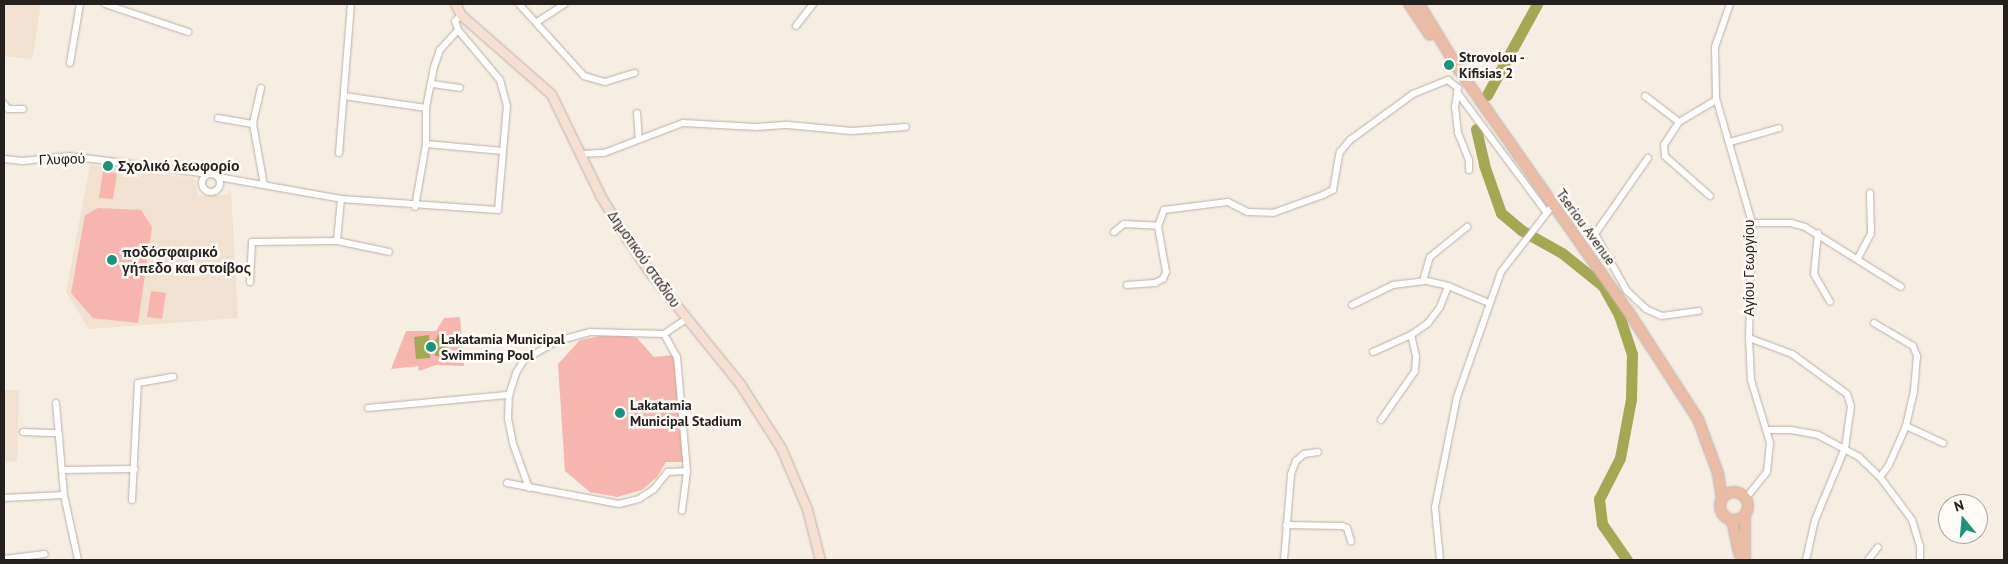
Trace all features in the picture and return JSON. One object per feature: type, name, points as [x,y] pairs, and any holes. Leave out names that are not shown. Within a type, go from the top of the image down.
[{"type":"main road","name":"Δημοτικού σταδίου","points":[[455,4],[462,15],[551,94],[582,154],[601,197],[627,239],[686,319],[740,384],[781,448],[807,509],[820,560]]},
{"type":"main road","points":[[1409,4],[1461,73]]},
{"type":"main road","name":"Tseriou Avenue","points":[[1418,4],[1549,209],[1612,288],[1698,419],[1718,473],[1722,499]]},
{"type":"main road","name":"Tseriou Avenue","points":[[1718,473],[1734,492]]},
{"type":"main road","points":[[1739,560],[1732,520],[1722,512],[1722,499],[1734,492],[1746,498],[1748,507],[1745,515],[1745,560]]},
{"type":"main road","points":[[1732,520],[1745,515]]},
{"type":"street","points":[[70,64],[80,4]]},
{"type":"street","points":[[105,4],[188,32]]},
{"type":"street","points":[[520,4],[584,76],[605,82],[635,73]]},
{"type":"street","points":[[537,22],[565,4]]},
{"type":"street","points":[[796,26],[813,4]]},
{"type":"street","name":"Αγίου Γεωργίου","points":[[1730,4],[1715,47],[1716,100],[1730,142],[1752,222],[1749,338],[1751,380],[1770,443],[1767,472],[1746,498]]},
{"type":"street","points":[[339,153],[351,5]]},
{"type":"street","points":[[218,177],[220,184],[217,190],[208,192],[202,186],[209,174],[340,199],[415,207],[498,210],[507,106],[500,80],[458,30],[455,22],[462,15]]},
{"type":"street","points":[[415,207],[426,144],[426,108],[436,57],[458,30]]},
{"type":"street","points":[[1127,285],[1154,283],[1163,279],[1166,272],[1158,226],[1164,210],[1228,202],[1248,212],[1273,213],[1323,195],[1333,190],[1340,152],[1350,140],[1414,94],[1453,81],[1461,73]]},
{"type":"street","points":[[1453,81],[1456,92],[1458,133],[1469,160],[1469,170]]},
{"type":"street","points":[[432,84],[460,88]]},
{"type":"street","points":[[261,88],[253,124],[264,184]]},
{"type":"street","points":[[1440,560],[1434,507],[1438,476],[1457,396],[1501,272],[1532,228],[1549,209],[1456,92]]},
{"type":"street","points":[[344,96],[426,108]]},
{"type":"street","points":[[1645,96],[1680,122]]},
{"type":"street","points":[[1710,196],[1665,156],[1664,145],[1680,122],[1716,100]]},
{"type":"street","points":[[4,104],[8,109],[23,109]]},
{"type":"street","points":[[637,113],[639,139]]},
{"type":"street","points":[[218,118],[253,124]]},
{"type":"street","points":[[582,154],[604,153],[683,123],[756,127],[788,125],[852,131],[906,127]]},
{"type":"street","points":[[1730,142],[1779,128]]},
{"type":"street","points":[[426,144],[503,151]]},
{"type":"street","name":"Γλυφού","points":[[4,159],[23,161],[69,156],[209,174]]},
{"type":"street","points":[[1648,158],[1595,234],[1621,280],[1646,309],[1662,316],[1699,311]]},
{"type":"street","points":[[1858,258],[1871,234],[1870,193]]},
{"type":"street","points":[[337,241],[340,199]]},
{"type":"street","points":[[1752,222],[1791,223],[1818,233],[1901,287]]},
{"type":"street","points":[[1114,232],[1124,224],[1158,226]]},
{"type":"street","points":[[1423,281],[1430,257],[1467,227]]},
{"type":"street","points":[[1818,233],[1814,274],[1830,302]]},
{"type":"street","points":[[250,282],[252,242],[337,241],[389,252]]},
{"type":"street","points":[[1612,288],[1621,280]]},
{"type":"street","points":[[1352,305],[1393,285],[1423,281],[1448,286],[1489,302]]},
{"type":"street","points":[[1373,352],[1411,335],[1428,323],[1440,307],[1448,286]]},
{"type":"street","points":[[529,488],[512,444],[508,419],[509,395],[516,373],[524,360],[557,341],[590,332],[664,334],[686,319]]},
{"type":"street","points":[[1874,323],[1913,346],[1916,356],[1914,390],[1906,426],[1889,465],[1880,477]]},
{"type":"street","points":[[664,334],[677,356],[687,471],[682,511]]},
{"type":"street","points":[[1381,420],[1415,371],[1416,356],[1411,335]]},
{"type":"street","points":[[1749,338],[1792,354],[1847,394],[1852,406],[1845,448],[1815,520],[1806,560]]},
{"type":"street","points":[[132,500],[138,383],[173,377]]},
{"type":"street","points":[[368,408],[509,395]]},
{"type":"street","points":[[56,403],[64,495],[78,560]]},
{"type":"street","points":[[1906,426],[1943,443]]},
{"type":"street","points":[[1767,430],[1791,430],[1818,435],[1845,448],[1880,477],[1912,520],[1920,546],[1920,560]]},
{"type":"street","points":[[23,432],[58,433]]},
{"type":"street","points":[[1284,560],[1291,474],[1296,461],[1304,454],[1318,452]]},
{"type":"street","points":[[62,470],[135,469]]},
{"type":"street","points":[[507,484],[619,504],[639,499],[654,489],[668,472],[687,471]]},
{"type":"street","points":[[4,498],[64,495]]},
{"type":"street","points":[[1286,525],[1342,526],[1347,528],[1351,541]]},
{"type":"street","points":[[1868,560],[1878,547]]},
{"type":"street","points":[[4,559],[45,554]]},
{"type":"shaded area","points":[[4,4],[41,4],[32,59],[4,56]]},
{"type":"shaded area","points":[[90,165],[191,178],[196,180],[198,196],[226,195],[231,191],[238,318],[89,329],[66,292]]},
{"type":"shaded area","points":[[103,171],[117,173],[113,199],[99,198]]},
{"type":"shaded area","name":"ποδόσφαιρικό γήπεδο και στοίβος","points":[[98,208],[141,210],[152,227],[138,323],[93,318],[71,293],[85,215]]},
{"type":"shaded area","points":[[151,291],[166,293],[162,319],[147,317]]},
{"type":"shaded area","name":"Lakatamia Municipal Swimming Pool","points":[[460,317],[464,366],[436,365],[419,371],[418,366],[391,369],[406,331],[436,331],[444,318]]},
{"type":"shaded area","points":[[439,334],[447,340],[448,355],[435,356],[435,341]]},
{"type":"shaded area","name":"Lakatamia Municipal Stadium","points":[[611,334],[637,338],[654,357],[674,355],[684,462],[666,462],[657,477],[642,490],[617,497],[590,492],[565,471],[558,364],[580,340]]},
{"type":"shaded area","points":[[429,335],[430,358],[416,359],[414,337]]},
{"type":"shaded area","points":[[4,390],[19,390],[17,462],[4,461]]},
{"type":"waterway","points":[[1487,95],[1537,4]]},
{"type":"waterway","points":[[1476,129],[1484,165],[1501,213],[1521,230],[1562,253],[1603,286],[1619,315],[1632,354],[1631,399],[1620,458],[1599,499],[1602,524],[1627,560]]},
{"type":"place","name":"Strovolou - Kifisias 2","points":[[1449,65]]},
{"type":"place","name":"Σχολικό λεωφορίο","points":[[108,166]]},
{"type":"place","name":"ποδόσφαιρικό γήπεδο και στοίβος","points":[[112,260]]},
{"type":"place","name":"Lakatamia Municipal Swimming Pool","points":[[431,347]]},
{"type":"place","name":"Lakatamia Municipal Stadium","points":[[620,413]]}]
